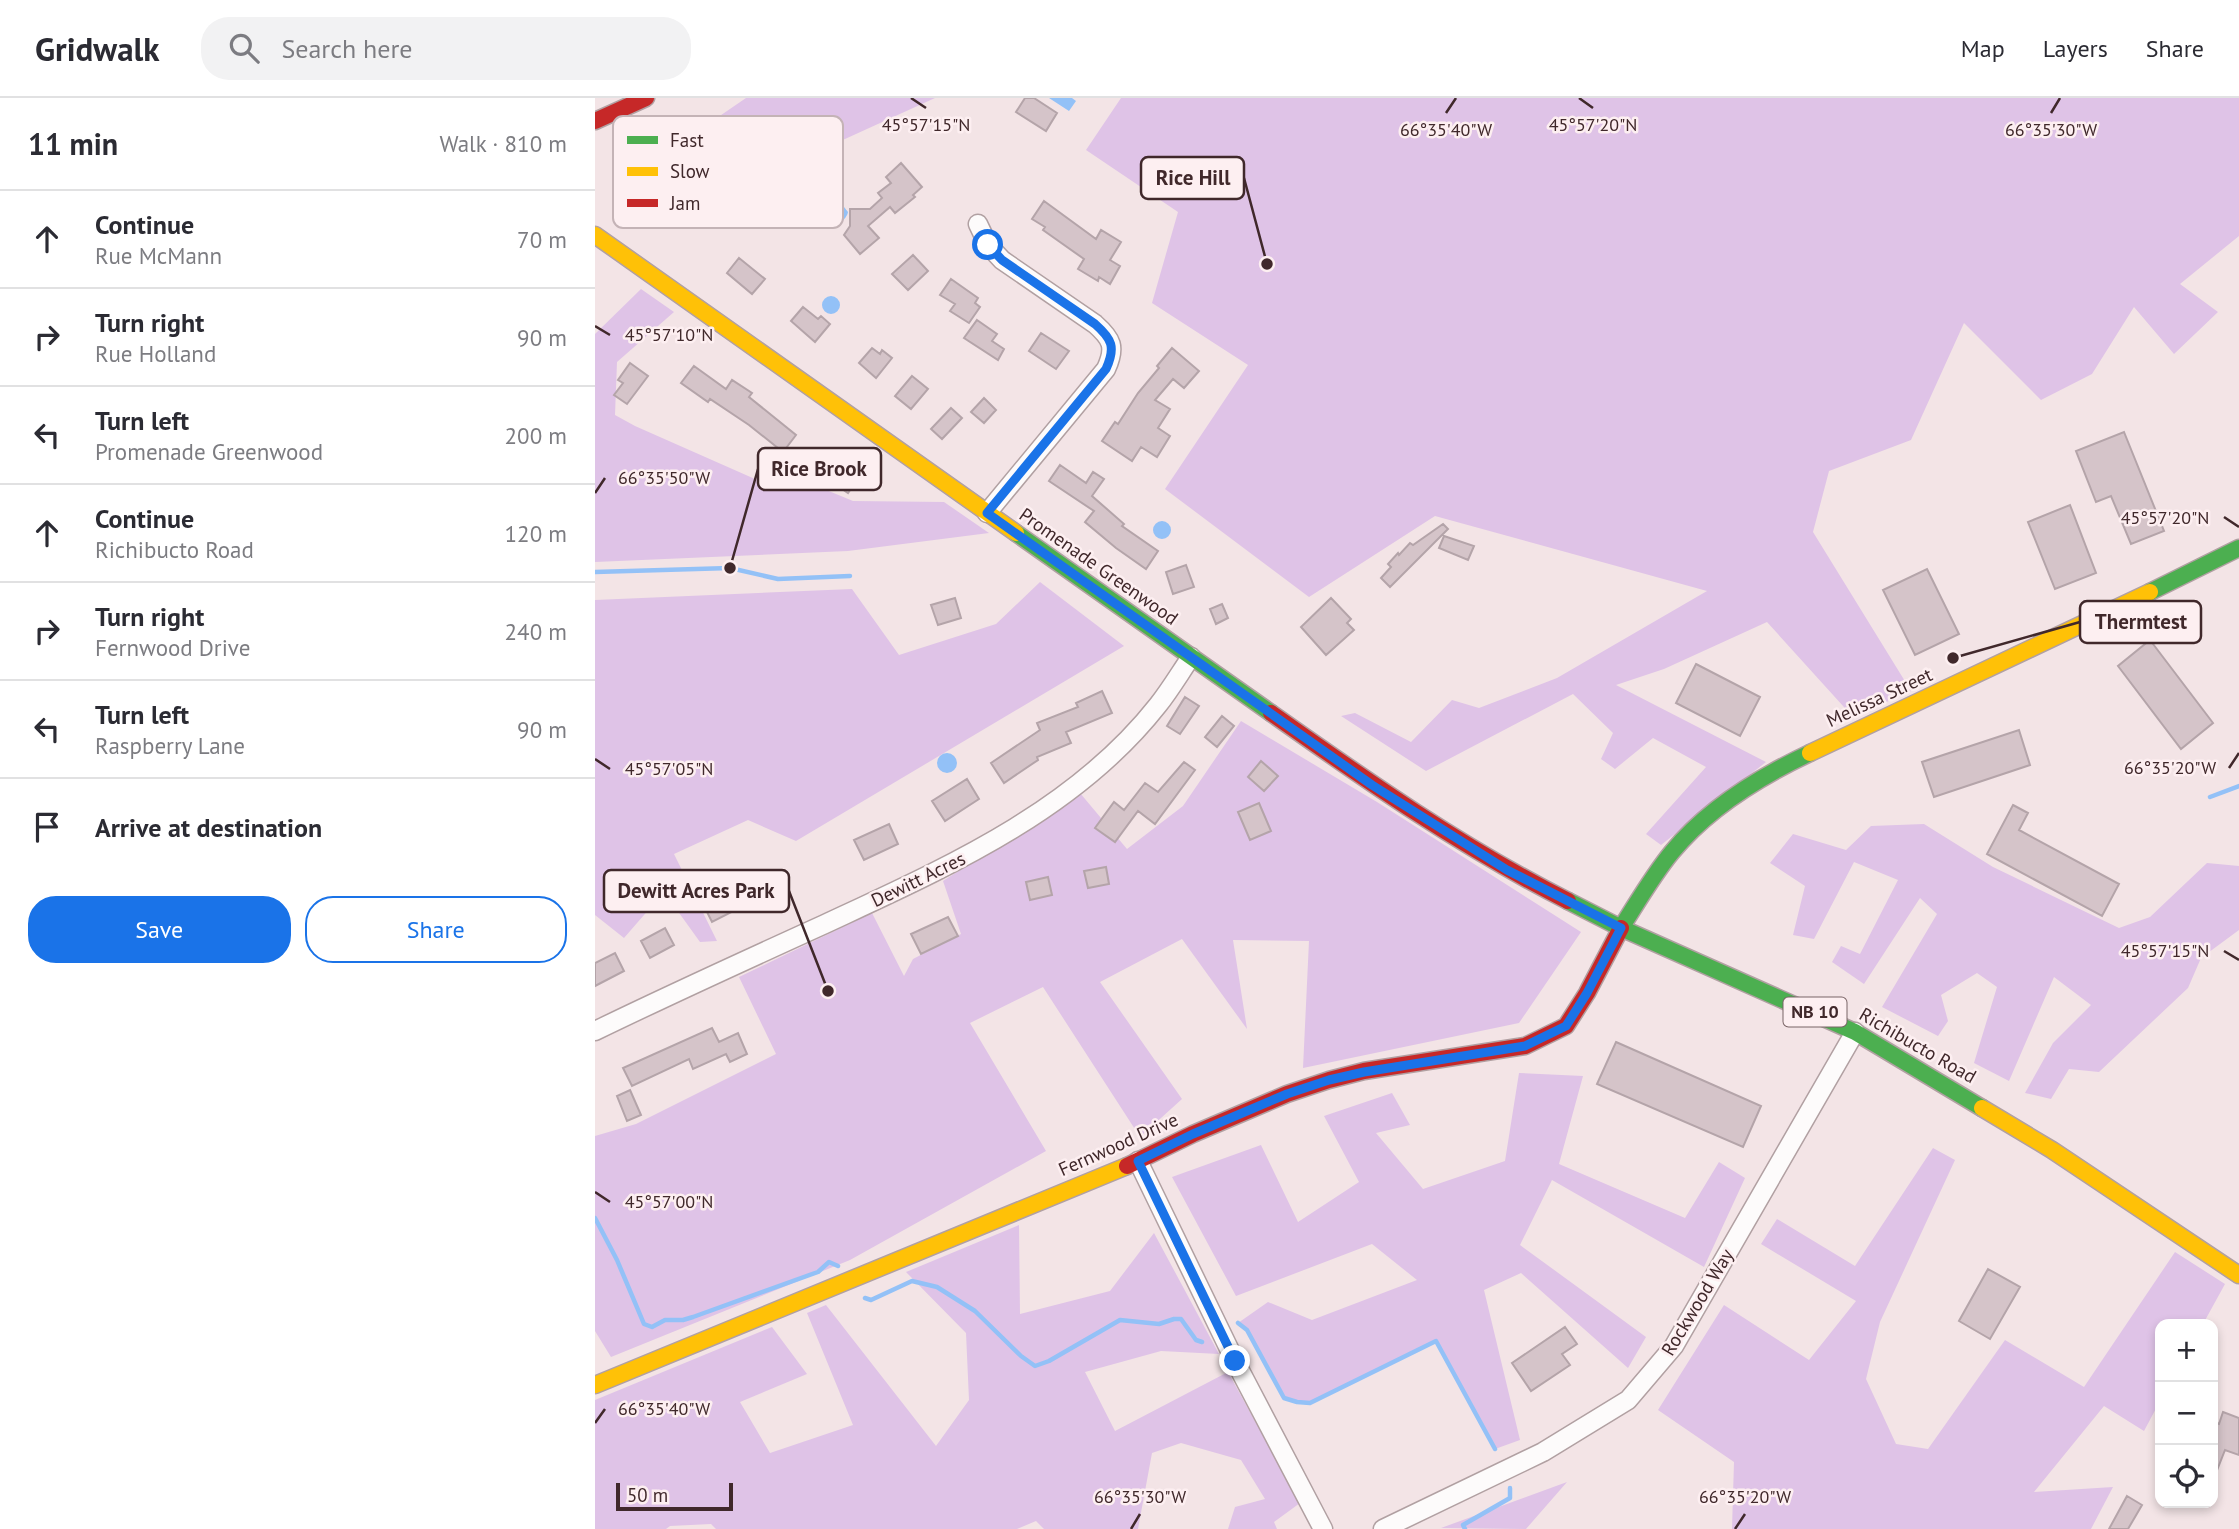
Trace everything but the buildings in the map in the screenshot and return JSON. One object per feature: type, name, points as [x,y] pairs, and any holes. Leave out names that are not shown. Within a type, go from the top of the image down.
[{"type":"main road","points":[[596,121],[646,98]]},
{"type":"main road","name":"Promenade Greenwood","points":[[595,235],[1372,785]]},
{"type":"main road","name":"Melissa Street","points":[[1621,928],[1671,853],[1708,814],[1747,788],[1801,757],[2239,548]]},
{"type":"main road","name":"Richibucto Road","points":[[1372,785],[1507,870],[1621,928],[1855,1032],[2052,1150],[2239,1275]]},
{"type":"main road","name":"Fernwood Drive","points":[[595,1385],[1138,1161],[1287,1094],[1364,1072],[1525,1046],[1566,1026],[1587,993],[1621,928]]},
{"type":"street","points":[[978,224],[988,245],[1002,260],[1095,324],[1105,333],[1112,345],[1106,369],[987,513]]},
{"type":"street","name":"Dewitt Acres","points":[[595,1031],[960,860],[1027,821],[1115,751],[1158,706],[1191,657]]},
{"type":"street","name":"Rockwood Way","points":[[1383,1529],[1543,1452],[1628,1400],[1674,1346],[1855,1032]]},
{"type":"street","points":[[1138,1161],[1235,1361],[1323,1529]]},
{"type":"shaded area","points":[[746,98],[935,98],[843,140],[843,116],[720,116]]},
{"type":"shaded area","points":[[1121,98],[2239,98],[2239,236],[2180,284],[2218,312],[2174,354],[2134,307],[2092,374],[2041,400],[1964,323],[1911,440],[1829,471],[1813,532],[1911,691],[1853,717],[1767,622],[1664,669],[1616,685],[1766,762],[1661,845],[1646,834],[1706,767],[1653,738],[1615,769],[1601,759],[1613,733],[1573,694],[1426,771],[1341,716],[1355,713],[1411,742],[1452,700],[1479,708],[1557,678],[1707,591],[1435,516],[1309,597],[1165,489],[1248,365],[1152,303],[1178,212],[1086,150]]},
{"type":"shaded area","points":[[641,289],[674,312],[617,362],[615,415],[766,484],[790,475],[853,501],[944,502],[989,533],[848,551],[595,562],[595,334]]},
{"type":"shaded area","points":[[1040,582],[1124,646],[796,841],[748,820],[674,854],[717,941],[700,942],[664,892],[624,938],[595,915],[595,600],[852,589],[899,655],[996,624]]},
{"type":"shaded area","points":[[1241,721],[1377,802],[1581,932],[1519,1023],[1303,1068],[1309,941],[1233,940],[1247,1029],[1182,939],[1100,982],[1182,1099],[1140,1137],[1043,987],[970,1023],[1046,1151],[850,1260],[611,1357],[595,1331],[595,1136],[636,1124],[776,1054],[739,977],[872,913],[904,976],[913,959],[961,934],[943,881],[1080,793],[1127,849],[1183,806]]},
{"type":"shaded area","points":[[1924,824],[1993,867],[2119,928],[2150,917],[2207,863],[2239,866],[2239,930],[2201,958],[2188,988],[2099,1072],[2069,1069],[2051,1099],[2025,1093],[2053,1043],[2091,1005],[2054,977],[2009,1081],[1974,1063],[1997,987],[1977,973],[1941,995],[1948,1021],[1938,1036],[1882,1007],[1937,914],[1920,898],[1864,984],[1832,962],[1841,946],[1860,954],[1898,880],[1854,862],[1814,939],[1793,935],[1805,886],[1770,863],[1793,834],[1846,850],[1871,826]]},
{"type":"shaded area","points":[[1519,1073],[1583,1076],[1559,1164],[1685,1218],[1719,1162],[1745,1178],[1704,1267],[1552,1180],[1520,1245],[1646,1337],[1628,1368],[1521,1273],[1484,1290],[1520,1440],[1495,1449],[1436,1341],[1310,1403],[1284,1398],[1247,1330],[1238,1323],[1268,1302],[1312,1320],[1417,1280],[1372,1244],[1236,1296],[1172,1177],[1261,1145],[1298,1222],[1359,1182],[1324,1116],[1392,1093],[1410,1125],[1376,1133],[1423,1189],[1505,1161]]},
{"type":"shaded area","points":[[1933,1148],[1955,1160],[1880,1322],[1866,1379],[1896,1444],[1928,1449],[2005,1340],[2084,1387],[2175,1252],[2225,1284],[2206,1319],[2155,1319],[2155,1410],[2144,1431],[2104,1406],[2034,1492],[2113,1487],[2091,1529],[1732,1529],[1734,1462],[1658,1410],[1724,1305],[1809,1360],[1856,1301],[1761,1244],[1777,1219],[1855,1266]]},
{"type":"shaded area","points":[[1019,1225],[1020,1314],[1110,1291],[1154,1233],[1219,1354],[1161,1351],[1085,1372],[1115,1431],[1228,1372],[1300,1503],[1274,1522],[1277,1529],[1228,1529],[1235,1507],[1265,1499],[1241,1460],[1181,1443],[1152,1453],[1138,1529],[1044,1529],[1036,1521],[1017,1529],[716,1529],[711,1524],[670,1526],[666,1529],[595,1529],[595,1400],[772,1327],[807,1374],[740,1402],[770,1453],[853,1425],[807,1313],[826,1305],[936,1446],[969,1400],[966,1333],[906,1272]]},
{"type":"shaded area","points":[[1567,1482],[1526,1529],[1441,1528]]},
{"type":"water","points":[[1049,98],[1072,98],[1076,101],[1069,111]]},
{"type":"water","points":[[843,207],[848,212],[843,220]]},
{"type":"water","points":[[831,296],[837,299],[840,305],[837,311],[831,314],[825,311],[822,305],[825,299]]},
{"type":"water","points":[[1162,521],[1168,524],[1171,530],[1168,536],[1162,539],[1156,536],[1153,530],[1156,524]]},
{"type":"water","points":[[947,753],[954,756],[957,763],[954,770],[947,773],[940,770],[937,763],[940,756]]},
{"type":"waterway","points":[[595,572],[730,568],[778,579],[850,576]]},
{"type":"waterway","points":[[2210,797],[2239,786]]},
{"type":"waterway","points":[[595,1218],[617,1260],[644,1324],[652,1327],[665,1320],[693,1317],[818,1272],[829,1262],[838,1266]]},
{"type":"waterway","points":[[865,1298],[871,1300],[912,1281],[937,1287],[975,1311],[1035,1366],[1049,1361],[1120,1320],[1159,1324],[1181,1319],[1196,1340],[1202,1342]]},
{"type":"waterway","points":[[1238,1323],[1247,1330],[1284,1398],[1297,1402],[1310,1403],[1436,1341],[1495,1449]]},
{"type":"waterway","points":[[1465,1529],[1463,1525],[1510,1498],[1510,1488]]},
{"type":"traffic: fast","points":[[1016,533],[1271,713]]},
{"type":"traffic: fast","points":[[2150,592],[2239,548]]},
{"type":"traffic: fast","points":[[1621,928],[1665,861],[1702,821],[1753,783],[1810,753]]},
{"type":"traffic: fast","points":[[1568,901],[1621,928],[1855,1032],[1982,1108]]},
{"type":"traffic: slow","points":[[595,235],[1016,533]]},
{"type":"traffic: slow","points":[[1810,753],[2150,592]]},
{"type":"traffic: slow","points":[[1982,1108],[2052,1150],[2239,1275]]},
{"type":"traffic: slow","points":[[595,1385],[1127,1166]]},
{"type":"traffic: jam","points":[[595,121],[646,98]]},
{"type":"traffic: jam","points":[[1271,713],[1453,836],[1568,901]]},
{"type":"traffic: jam","points":[[1127,1166],[1193,1134],[1287,1094],[1329,1080],[1364,1071],[1525,1046],[1566,1026],[1587,993],[1621,928]]},
{"type":"place","name":"Rice Hill","points":[[1267,264]]},
{"type":"place","name":"Rice Brook","points":[[730,568]]},
{"type":"place","name":"Thermtest","points":[[1953,658]]},
{"type":"place","name":"Dewitt Acres Park","points":[[828,991]]},
{"type":"route","points":[[988,245],[1002,260],[1095,324],[1105,333],[1112,345],[1106,369],[987,513],[1372,785],[1507,870],[1621,928],[1587,993],[1566,1026],[1525,1046],[1329,1080],[1287,1094],[1138,1161],[1235,1361]]}]
